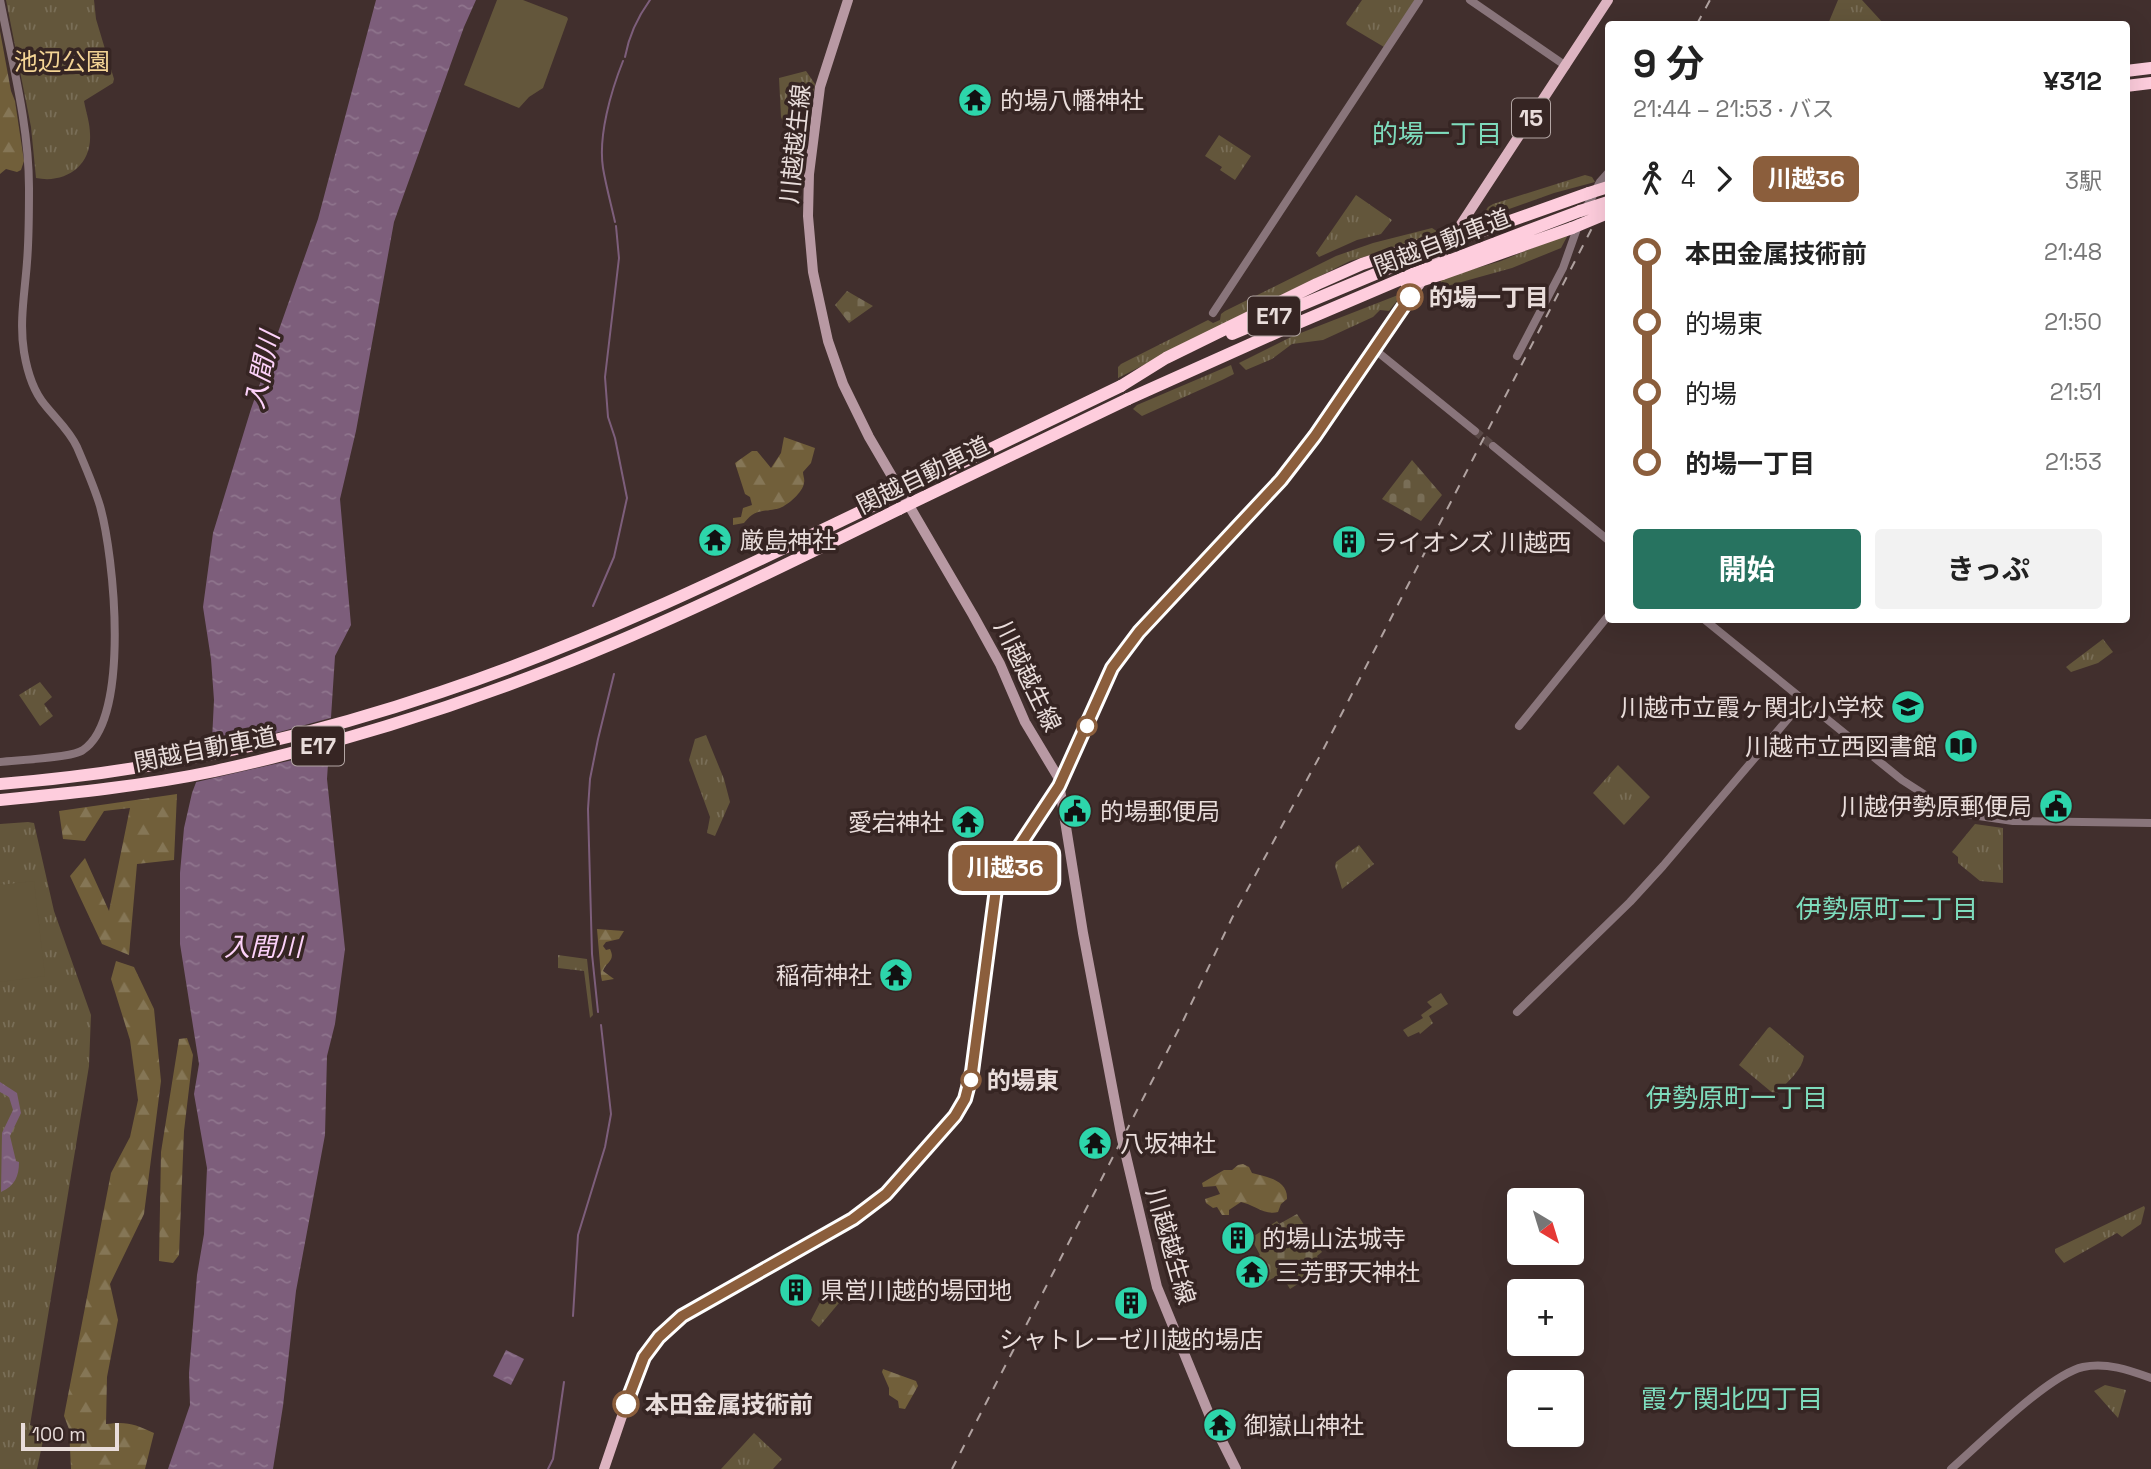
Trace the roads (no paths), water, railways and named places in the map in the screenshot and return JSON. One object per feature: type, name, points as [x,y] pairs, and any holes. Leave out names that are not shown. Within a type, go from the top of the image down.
[{"type":"highway","points":[[2130,71],[2151,68]]},
{"type":"highway","points":[[2130,86],[2151,83]]},
{"type":"highway","name":"関越自動車道","points":[[0,784],[75,777],[179,761],[273,741],[442,692],[554,650],[668,601],[1121,386],[1306,302],[1471,232],[1605,188]]},
{"type":"highway","name":"関越自動車道","points":[[0,800],[178,778],[326,744],[446,708],[555,667],[675,616],[1128,400],[1291,326],[1410,280],[1451,260],[1605,203]]},
{"type":"highway","points":[[1410,280],[1442,274],[1605,215]]},
{"type":"highway","points":[[1121,386],[1166,358],[1362,264],[1437,239],[1471,232]]},
{"type":"main road","name":"川越越生線","points":[[848,0],[820,87],[808,174],[812,268],[828,341],[843,384],[869,437],[990,645],[1025,722],[1054,768],[1122,1139],[1157,1287],[1211,1419],[1236,1469]]},
{"type":"main road","name":"15","points":[[604,1469],[640,1365],[665,1330],[696,1307],[861,1214],[897,1182],[961,1108],[972,1072],[996,889],[1006,867],[1059,786],[1120,656],[1139,632],[1281,480],[1315,436],[1454,235],[1608,0]]},
{"type":"street","points":[[0,0],[29,168],[28,255],[22,327],[24,349],[39,397],[69,432],[100,506],[116,649],[103,724],[91,744],[78,754],[0,761]]},
{"type":"street","points":[[1213,313],[1419,0]]},
{"type":"street","points":[[1470,0],[1566,66]]},
{"type":"street","points":[[1517,356],[1566,261],[1590,199],[1605,177]]},
{"type":"street","points":[[1374,349],[1475,431]]},
{"type":"street","points":[[1493,446],[1605,538]]},
{"type":"street","points":[[1519,726],[1605,620]]},
{"type":"street","points":[[1709,623],[1902,780],[1930,799],[1980,817],[2013,821],[2151,822]]},
{"type":"street","points":[[1517,1012],[1630,902],[1804,700]]},
{"type":"street","points":[[1951,1469],[2036,1395],[2066,1373],[2082,1367],[2108,1366],[2151,1378]]},
{"type":"water","name":"入間川","points":[[376,0],[476,0],[394,222],[356,431],[340,499],[351,625],[335,656],[327,779],[345,949],[335,1024],[327,1056],[325,1135],[296,1291],[273,1469],[168,1469],[190,1405],[189,1373],[197,1275],[204,1234],[207,1168],[194,1094],[199,1064],[180,944],[180,873],[184,828],[192,793],[212,740],[214,700],[203,607],[213,533],[251,409],[318,219]]},
{"type":"water","points":[[0,1082],[17,1093],[21,1113],[10,1136],[16,1161],[19,1162],[18,1172],[13,1184],[1,1192],[2,1133],[13,1110],[9,1097],[0,1092]]},
{"type":"water","points":[[506,1350],[524,1359],[511,1385],[493,1376]]},
{"type":"waterway","points":[[625,57],[634,27],[650,0]]},
{"type":"waterway","points":[[615,222],[603,168],[602,142],[610,100],[623,61]]},
{"type":"waterway","points":[[593,606],[614,557],[627,498],[608,417],[605,377],[619,258],[616,226]]},
{"type":"waterway","points":[[598,1012],[592,954],[588,809],[590,779],[614,674]]},
{"type":"waterway","points":[[573,1316],[578,1235],[605,1147],[611,1114],[601,1025]]},
{"type":"waterway","points":[[548,1469],[553,1459],[564,1382]]},
{"type":"tunnel","points":[[1475,431],[1493,446]]},
{"type":"railway","points":[[1699,21],[1710,0]]},
{"type":"railway","points":[[952,1469],[1183,1021],[1232,918],[1322,752],[1605,203]]},
{"type":"place","name":"的場八幡神社","points":[[975,100]]},
{"type":"place","name":"的場一丁目","points":[[1410,297]]},
{"type":"place","name":"厳島神社","points":[[715,540]]},
{"type":"place","name":"ライオンズ 川越西","points":[[1349,542]]},
{"type":"place","name":"川越市立霞ヶ関北小学校","points":[[1908,707]]},
{"type":"place","name":"川越市立西図書館","points":[[1961,746]]},
{"type":"place","name":"川越伊勢原郵便局","points":[[2056,806]]},
{"type":"place","name":"的場郵便局","points":[[1075,811]]},
{"type":"place","name":"愛宕神社","points":[[968,822]]},
{"type":"place","name":"稲荷神社","points":[[896,975]]},
{"type":"place","name":"的場東","points":[[971,1080]]},
{"type":"place","name":"八坂神社","points":[[1095,1143]]},
{"type":"place","name":"的場山法城寺","points":[[1238,1238]]},
{"type":"place","name":"三芳野天神社","points":[[1252,1272]]},
{"type":"place","name":"県営川越的場団地","points":[[796,1290]]},
{"type":"place","name":"シャトレーゼ川越的場店","points":[[1131,1303]]},
{"type":"place","name":"本田金属技術前","points":[[626,1404]]},
{"type":"place","name":"御嶽山神社","points":[[1220,1425]]},
{"type":"district","name":"的場一丁目","points":[[1437,134]]},
{"type":"district","name":"伊勢原町二丁目","points":[[1887,909]]},
{"type":"district","name":"伊勢原町一丁目","points":[[1737,1098]]},
{"type":"district","name":"霞ケ関北四丁目","points":[[1732,1399]]},
{"type":"park label","name":"池辺公園","points":[[62,61]]}]
